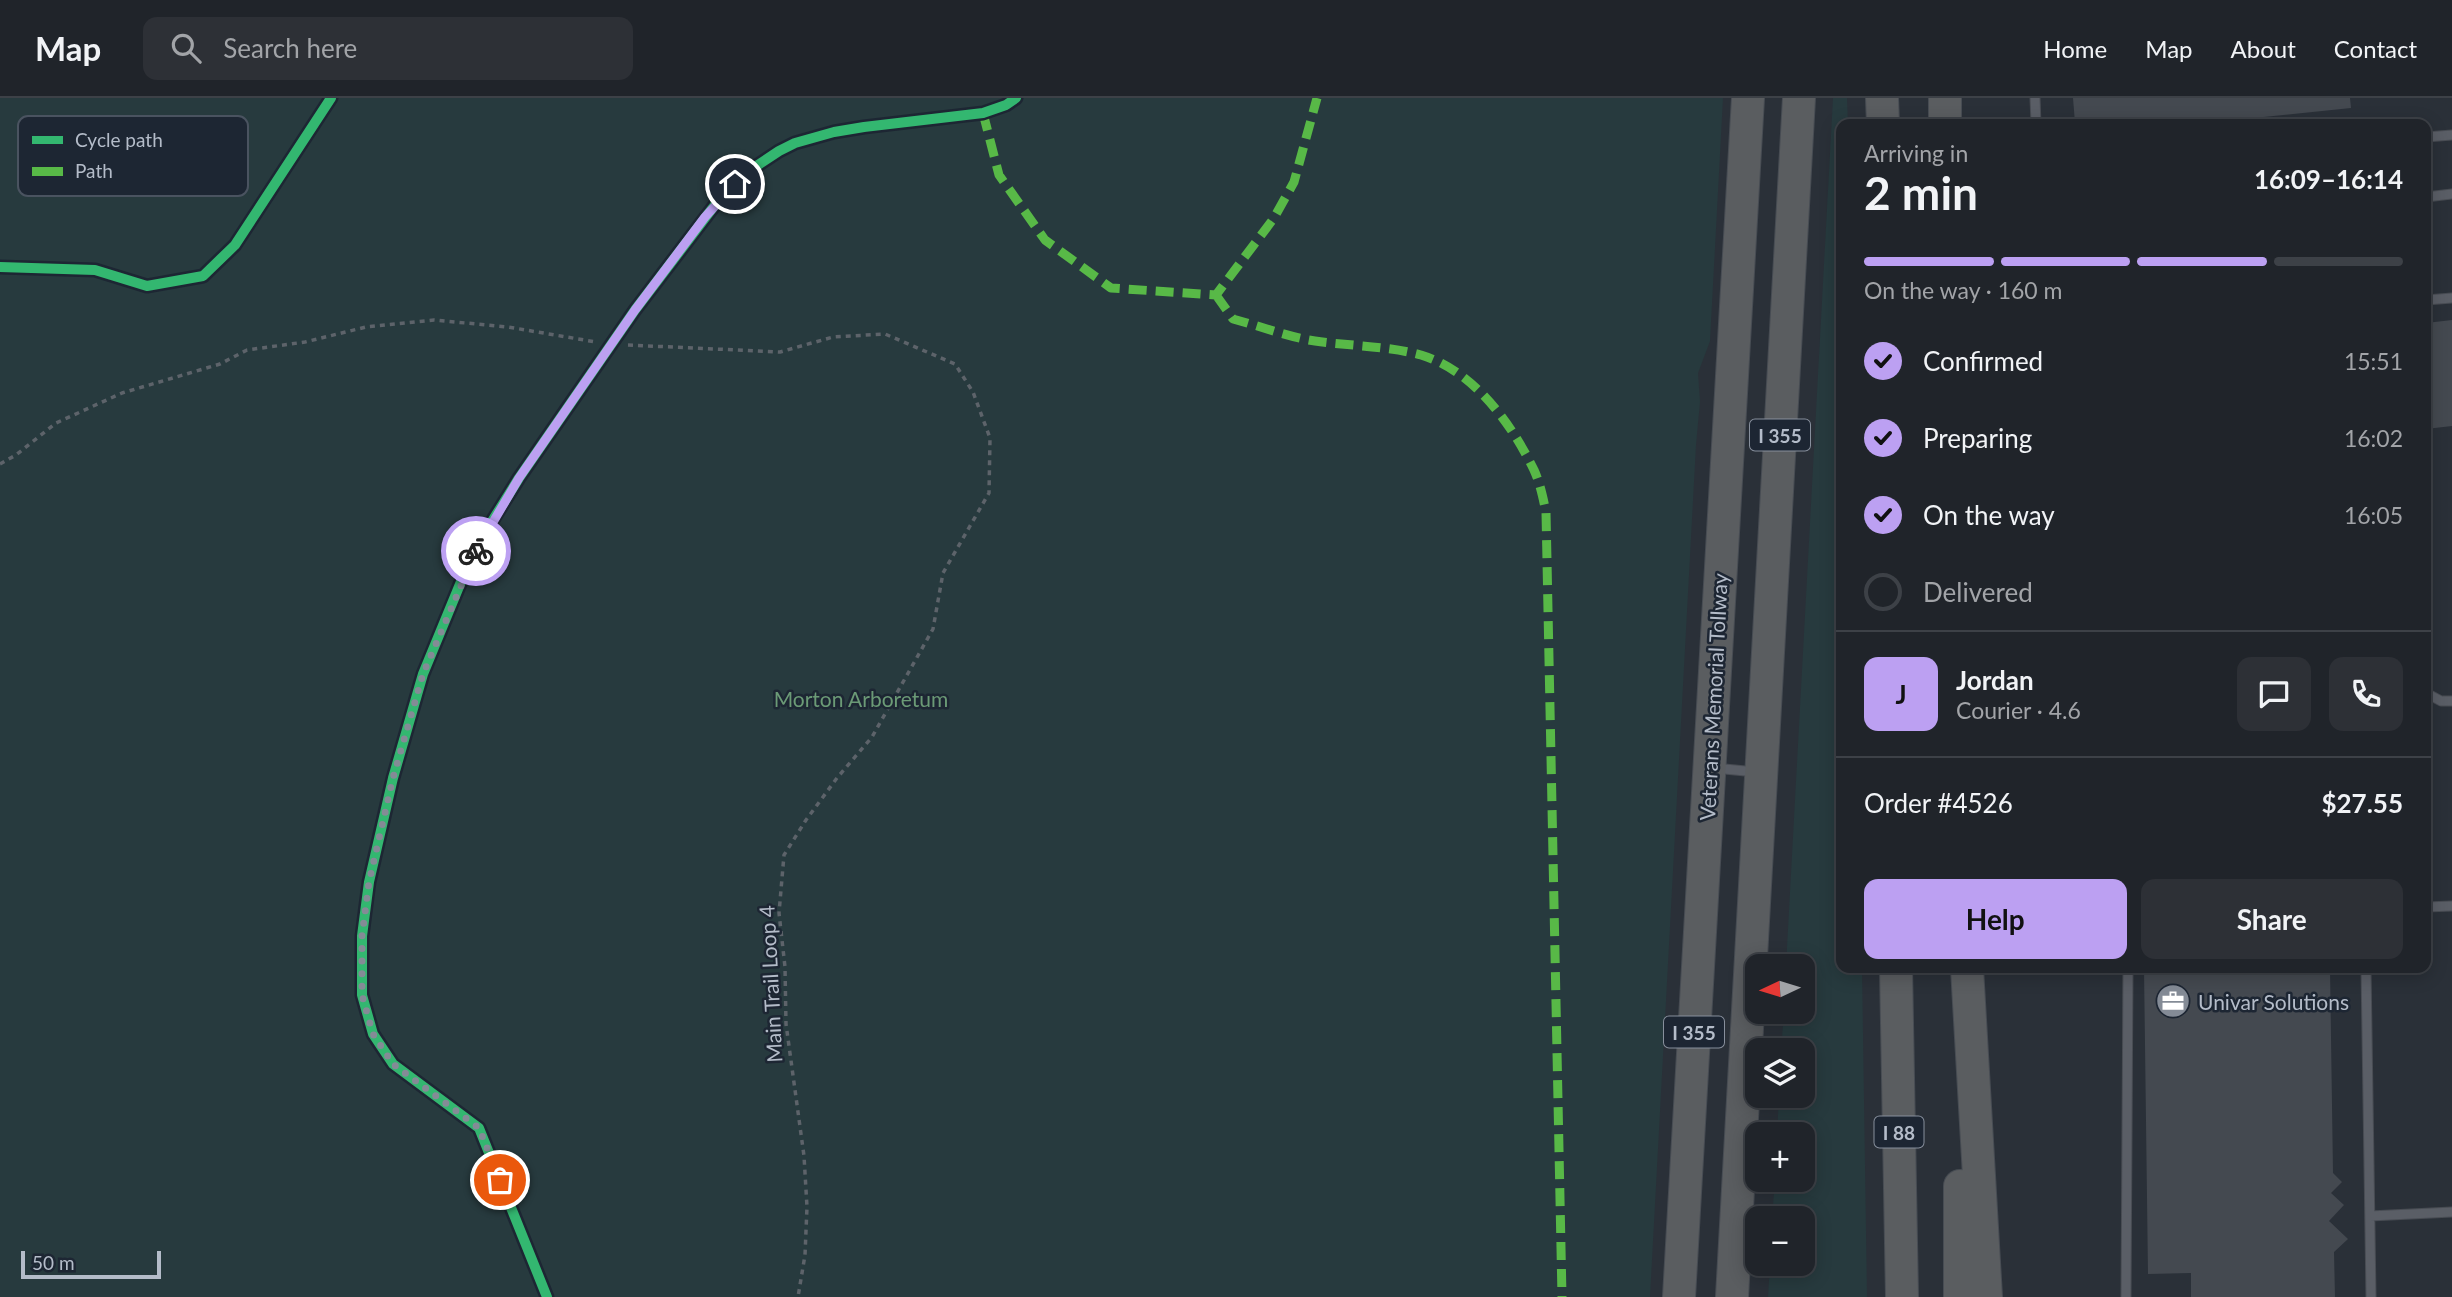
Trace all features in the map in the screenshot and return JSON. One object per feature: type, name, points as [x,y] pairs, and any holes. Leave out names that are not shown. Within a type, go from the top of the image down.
[{"type":"highway","name":"Veterans Memorial Tollway","points":[[1679,1297],[1748,98]]},
{"type":"highway","name":"I 355","points":[[1732,1297],[1799,98]]},
{"type":"highway","points":[[1882,98],[1883,119]]},
{"type":"highway","points":[[1945,98],[1945,119]]},
{"type":"highway","name":"I 88","points":[[1896,973],[1902,1297]]},
{"type":"highway","points":[[1960,1297],[1961,973]]},
{"type":"highway","points":[[1967,973],[1986,1297]]},
{"type":"lane","points":[[0,267],[95,270],[148,286],[202,276],[235,246],[331,98]]},
{"type":"lane","points":[[547,1297],[479,1128],[393,1064],[373,1034],[362,995],[362,936],[369,882],[423,674],[465,572],[519,478],[612,344],[721,197],[749,171],[795,143],[834,132],[983,113],[1006,105],[1016,98]]},
{"type":"lane","points":[[2035,98],[2036,119]]},
{"type":"lane","points":[[2431,137],[2452,135]]},
{"type":"lane","points":[[2431,196],[2452,194]]},
{"type":"lane","points":[[2431,300],[2452,298]]},
{"type":"lane","points":[[2431,695],[2441,701],[2452,701]]},
{"type":"lane","points":[[1709,767],[1761,772]]},
{"type":"lane","points":[[2431,907],[2452,906]]},
{"type":"lane","points":[[2126,1297],[2128,973]]},
{"type":"lane","points":[[2366,973],[2371,1297]]},
{"type":"lane","points":[[2370,1216],[2452,1212]]},
{"type":"green space","name":"Morton Arboretum","points":[[0,98],[1723,98],[1710,341],[1698,373],[1700,402],[1650,1297],[0,1297]]},
{"type":"green space","points":[[1833,98],[1847,98],[1848,119],[1836,119],[1836,973],[1862,973],[1867,1297],[1768,1297],[1769,1276],[1815,1276],[1815,1206],[1773,1206],[1774,1192],[1815,1192],[1815,1122],[1778,1122],[1778,1108],[1815,1108],[1815,1038],[1782,1038],[1783,1024],[1815,1024],[1815,954],[1787,954]]},
{"type":"building","points":[[2073,98],[2350,98],[2351,108],[2244,119],[2075,119]]},
{"type":"building","points":[[2452,320],[2452,426],[2431,428],[2431,322]]},
{"type":"building","points":[[2144,973],[2330,973],[2333,1173],[2342,1182],[2331,1193],[2344,1205],[2329,1221],[2348,1239],[2334,1252],[2335,1297],[2191,1297],[2191,1273],[2148,1274]]},
{"type":"marked path","points":[[983,113],[999,175],[1045,240],[1111,288],[1216,295],[1274,218],[1294,182],[1317,98]]},
{"type":"marked path","points":[[1216,295],[1233,319],[1305,339],[1421,355],[1458,373],[1474,386],[1502,417],[1525,452],[1538,480],[1546,512],[1562,1297]]},
{"type":"cycle path","points":[[0,267],[95,270],[147,286],[203,276],[235,245],[331,98]]},
{"type":"cycle path","points":[[547,1297],[479,1128],[393,1064],[373,1034],[362,995],[362,936],[369,882],[393,778],[423,674],[465,572],[519,478],[635,310],[721,197],[749,171],[795,143],[864,127],[983,113],[1006,105],[1016,98]]},
{"type":"way so far","points":[[476,551],[423,674],[393,778],[369,882],[362,936],[362,995],[373,1034],[393,1064],[479,1128],[500,1180]]},
{"type":"place","name":"Univar Solutions","points":[[2173,1001]]},
{"type":"route","points":[[476,551],[519,478],[635,310],[689,237],[735,184]]}]
